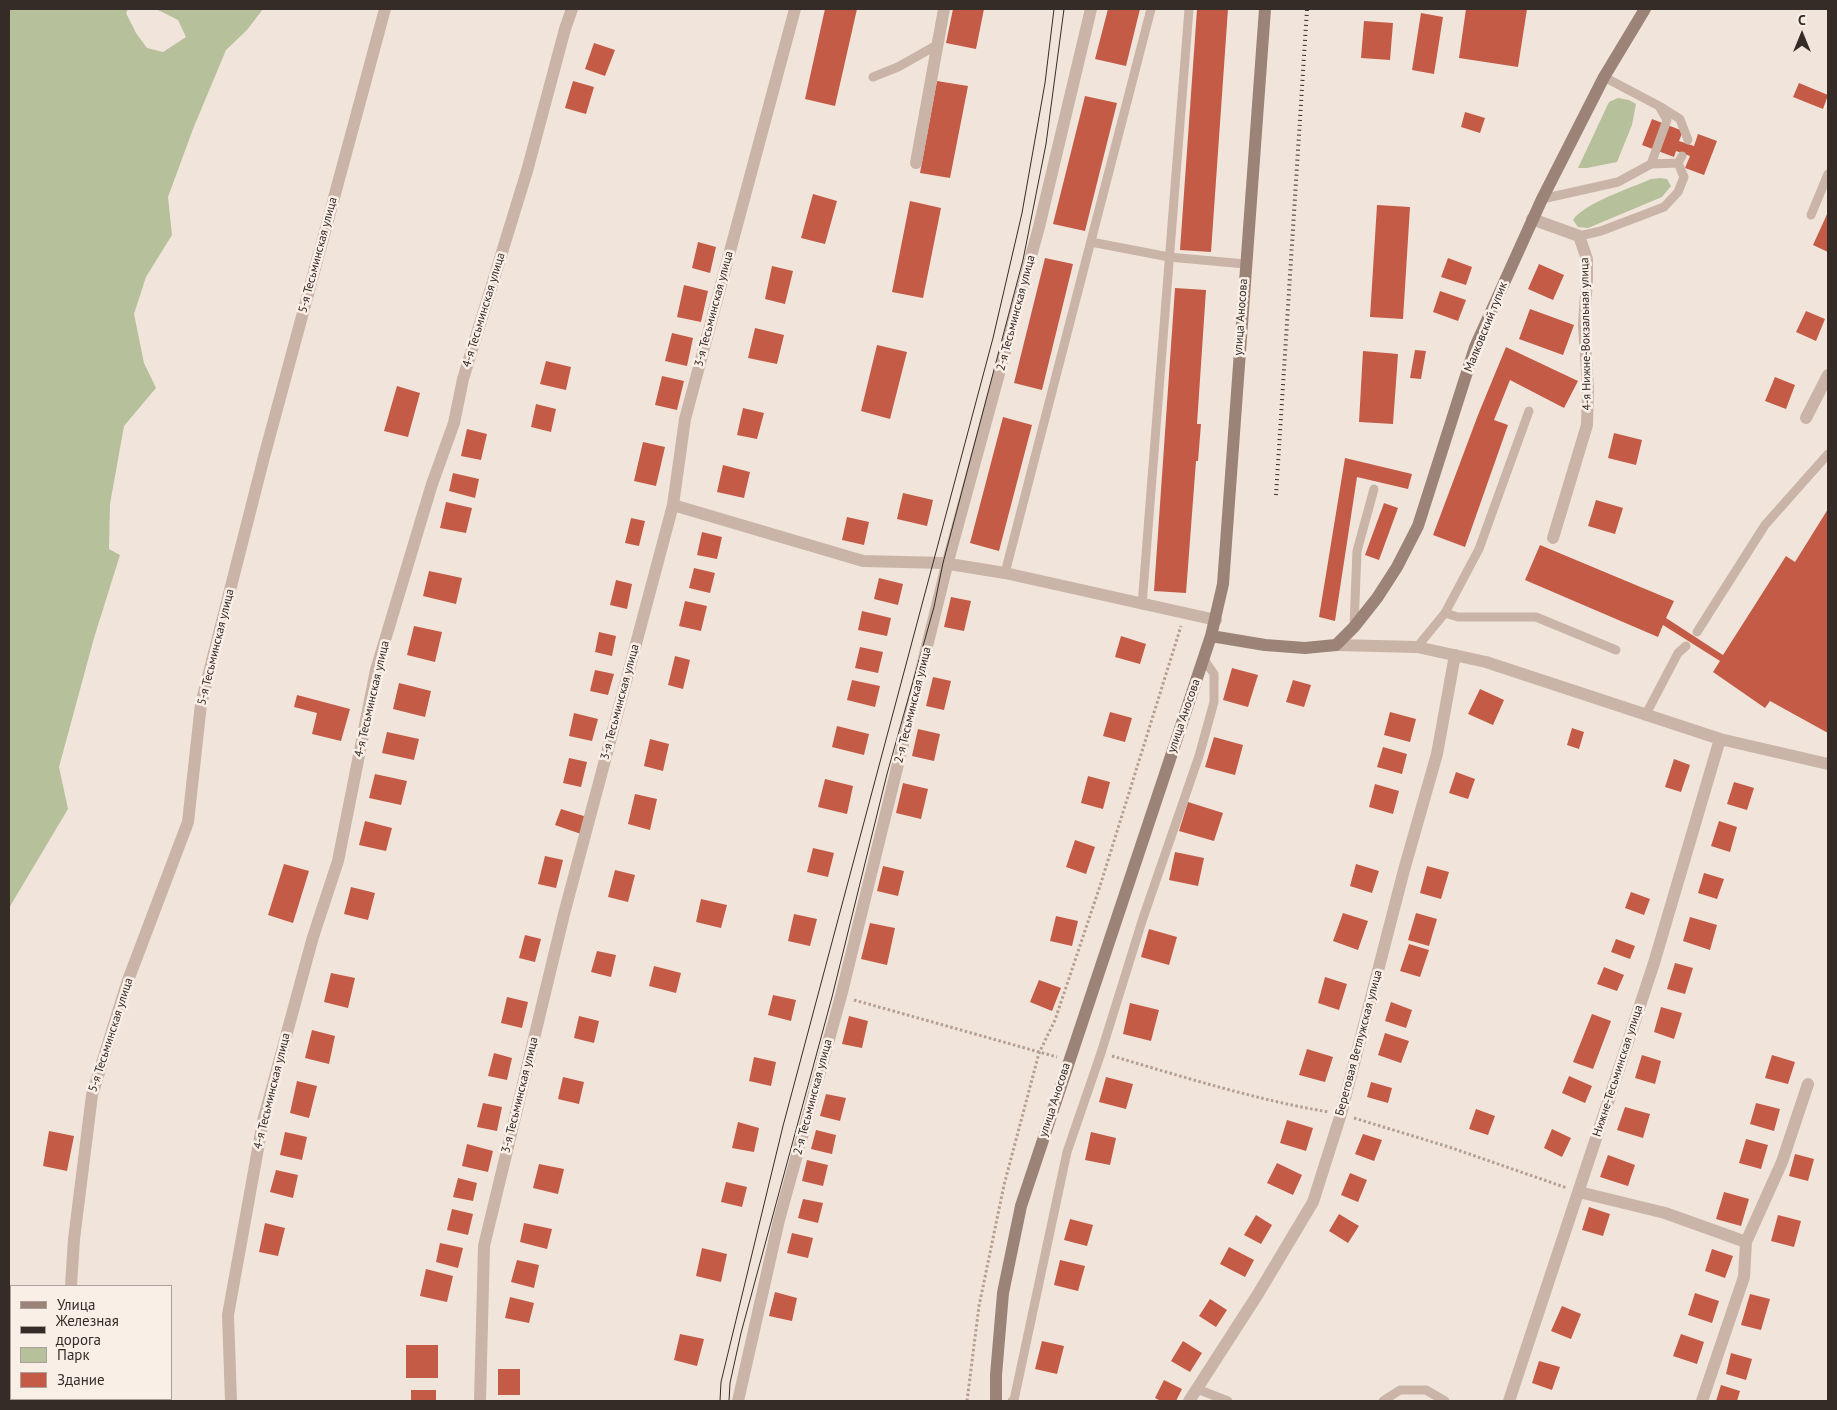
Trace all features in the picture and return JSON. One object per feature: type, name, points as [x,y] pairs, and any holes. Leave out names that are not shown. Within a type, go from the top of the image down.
[{"type":"main road","name":"улица Аносова","points":[[996,1401],[996,1375],[1003,1293],[1021,1206],[1068,1060],[1204,658],[1216,620],[1223,584],[1265,9]]},
{"type":"main road","name":"Малковский тупик","points":[[1336,645],[1354,627],[1377,598],[1397,567],[1418,526],[1475,347],[1542,199],[1604,77],[1646,9]]},
{"type":"main road","points":[[1210,636],[1264,645],[1305,648],[1336,645]]},
{"type":"street","name":"5-я Тесьминская улица","points":[[71,1285],[74,1239],[92,1095],[127,983],[188,822],[201,704],[266,448],[385,9]]},
{"type":"street","name":"4-я Тесьминская улица","points":[[231,1401],[228,1315],[262,1120],[313,937],[338,861],[376,670],[432,484],[454,423],[463,379],[526,171],[572,9]]},
{"type":"street","name":"3-я Тесьминская улица","points":[[480,1401],[484,1246],[564,914],[673,505],[686,420],[795,9]]},
{"type":"street","points":[[916,163],[944,9]]},
{"type":"street","name":"2-я Тесьминская улица","points":[[738,1401],[779,1220],[841,996],[948,565],[1039,227],[1091,9]]},
{"type":"street","points":[[1532,219],[1579,236]]},
{"type":"street","name":"4-я Нижне-Вокзальная улица","points":[[1553,538],[1587,425],[1588,390],[1584,325],[1587,259],[1579,236]]},
{"type":"street","points":[[1806,418],[1828,375]]},
{"type":"street","points":[[673,505],[863,561],[943,563],[1005,573],[1216,620]]},
{"type":"street","points":[[1336,645],[1417,647],[1486,662],[1645,716],[1720,739],[1828,764]]},
{"type":"street","name":"Береговая Ветлужская улица","points":[[1188,1401],[1258,1294],[1313,1202],[1341,1114],[1404,870],[1437,754],[1455,655]]},
{"type":"street","name":"Нижне-Тесьминская улица","points":[[1509,1401],[1654,963],[1720,739]]},
{"type":"street","points":[[1702,1401],[1744,1277],[1746,1242],[1782,1162],[1808,1084]]},
{"type":"street","points":[[1579,1192],[1664,1213],[1746,1242]]},
{"type":"lane","points":[[1005,573],[1151,9]]},
{"type":"lane","points":[[1142,604],[1189,9]]},
{"type":"lane","points":[[873,77],[898,67],[937,45]]},
{"type":"lane","points":[[1604,77],[1660,106],[1680,119],[1688,140]]},
{"type":"lane","points":[[1651,164],[1667,120],[1660,106]]},
{"type":"lane","points":[[1542,199],[1618,182],[1651,164],[1680,159],[1684,177],[1678,192],[1664,207],[1602,231],[1579,236]]},
{"type":"lane","points":[[1811,215],[1828,174]]},
{"type":"lane","points":[[1091,242],[1169,256],[1245,264]]},
{"type":"lane","points":[[1417,647],[1445,613],[1479,549],[1529,410]]},
{"type":"lane","points":[[1698,632],[1765,524],[1828,454]]},
{"type":"lane","points":[[1354,627],[1357,551],[1374,489]]},
{"type":"lane","points":[[1445,613],[1458,617],[1536,617],[1616,650]]},
{"type":"lane","points":[[1645,716],[1678,653],[1686,646]]},
{"type":"lane","points":[[1012,1401],[1014,1400],[1067,1152],[1199,756],[1214,702],[1214,674],[1204,658]]},
{"type":"lane","points":[[1197,1389],[1228,1401]]},
{"type":"lane","points":[[1383,1401],[1400,1390],[1426,1390],[1445,1401]]},
{"type":"path","points":[[967,1401],[978,1306],[1004,1185],[1038,1053],[1055,1020],[1100,886],[1185,613]]},
{"type":"path","points":[[841,996],[1068,1060]]},
{"type":"path","points":[[1101,1053],[1187,1078],[1292,1105],[1341,1114],[1449,1147],[1579,1192]]},
{"type":"green space","points":[[9,9],[128,9],[126,13],[136,33],[147,48],[163,52],[186,37],[178,20],[156,9],[263,9],[247,30],[226,50],[193,129],[168,197],[172,235],[146,277],[134,314],[144,363],[156,388],[124,426],[110,504],[109,549],[120,555],[94,638],[59,767],[68,809],[9,908]]},
{"type":"green space","points":[[1618,98],[1629,100],[1636,104],[1632,125],[1617,162],[1578,168],[1609,102]]},
{"type":"green space","points":[[1651,179],[1667,179],[1671,186],[1662,197],[1588,228],[1578,227],[1573,220],[1597,202]]},
{"type":"building","points":[[825,9],[857,9],[835,106],[805,99]]},
{"type":"building","points":[[953,9],[984,9],[976,49],[946,43]]},
{"type":"building","points":[[1108,9],[1140,9],[1126,66],[1095,59]]},
{"type":"building","points":[[1197,9],[1228,9],[1211,252],[1180,250]]},
{"type":"building","points":[[1466,9],[1527,9],[1518,67],[1459,58]]},
{"type":"building","points":[[1421,13],[1443,17],[1434,74],[1412,70]]},
{"type":"building","points":[[1364,21],[1393,23],[1390,60],[1361,58]]},
{"type":"building","points":[[594,43],[615,50],[605,76],[585,69]]},
{"type":"building","points":[[573,81],[594,87],[586,114],[565,108]]},
{"type":"building","points":[[937,81],[968,86],[950,178],[920,173]]},
{"type":"building","points":[[1799,83],[1828,95],[1823,109],[1793,97]]},
{"type":"building","points":[[1085,96],[1117,103],[1085,231],[1053,224]]},
{"type":"building","points":[[1465,112],[1485,118],[1480,133],[1461,127]]},
{"type":"building","points":[[1652,119],[1683,131],[1679,141],[1694,146],[1698,134],[1717,141],[1704,175],[1685,168],[1690,156],[1676,151],[1674,157],[1642,145]]},
{"type":"building","points":[[813,194],[837,201],[825,244],[801,238]]},
{"type":"building","points":[[910,201],[941,208],[923,298],[892,292]]},
{"type":"building","points":[[1377,205],[1410,207],[1403,319],[1370,317]]},
{"type":"building","points":[[1828,212],[1828,252],[1813,245]]},
{"type":"building","points":[[698,242],[716,247],[710,273],[692,268]]},
{"type":"building","points":[[1045,258],[1073,264],[1042,390],[1014,383]]},
{"type":"building","points":[[1448,258],[1472,267],[1466,285],[1441,277]]},
{"type":"building","points":[[1539,264],[1564,275],[1553,300],[1528,289]]},
{"type":"building","points":[[772,266],[793,271],[785,304],[765,299]]},
{"type":"building","points":[[684,285],[708,291],[701,322],[677,317]]},
{"type":"building","points":[[1175,288],[1206,290],[1197,424],[1201,424],[1198,461],[1196,461],[1186,593],[1154,591]]},
{"type":"building","points":[[1440,291],[1466,300],[1458,321],[1433,312]]},
{"type":"building","points":[[1530,309],[1574,325],[1563,355],[1519,339]]},
{"type":"building","points":[[1806,311],[1825,319],[1816,341],[1796,332]]},
{"type":"building","points":[[755,328],[784,335],[777,364],[748,358]]},
{"type":"building","points":[[672,333],[693,338],[687,366],[665,361]]},
{"type":"building","points":[[877,345],[907,352],[890,419],[861,411]]},
{"type":"building","points":[[1506,347],[1578,381],[1564,408],[1510,380],[1494,420],[1508,425],[1465,547],[1433,535]]},
{"type":"building","points":[[1415,350],[1426,351],[1421,379],[1410,378]]},
{"type":"building","points":[[1363,351],[1398,354],[1393,424],[1359,422]]},
{"type":"building","points":[[546,361],[571,367],[566,390],[540,384]]},
{"type":"building","points":[[662,376],[684,381],[677,410],[655,405]]},
{"type":"building","points":[[1775,377],[1795,385],[1786,409],[1765,401]]},
{"type":"building","points":[[397,386],[420,393],[408,437],[384,431]]},
{"type":"building","points":[[536,404],[556,409],[551,432],[531,427]]},
{"type":"building","points":[[743,408],[764,413],[757,439],[737,435]]},
{"type":"building","points":[[1003,417],[1032,425],[999,551],[970,543]]},
{"type":"building","points":[[467,429],[487,434],[481,460],[461,456]]},
{"type":"building","points":[[1614,433],[1642,440],[1636,465],[1608,458]]},
{"type":"building","points":[[643,442],[665,447],[656,486],[634,481]]},
{"type":"building","points":[[1345,458],[1412,474],[1408,489],[1357,477],[1335,621],[1319,617]]},
{"type":"building","points":[[723,465],[750,472],[744,498],[717,492]]},
{"type":"building","points":[[453,473],[479,479],[475,498],[449,491]]},
{"type":"building","points":[[903,493],[933,500],[927,526],[897,519]]},
{"type":"building","points":[[1596,500],[1623,508],[1615,534],[1588,526]]},
{"type":"building","points":[[446,502],[472,508],[466,533],[440,528]]},
{"type":"building","points":[[1384,503],[1398,508],[1379,560],[1365,555]]},
{"type":"building","points":[[1828,509],[1828,733],[1770,701],[1765,708],[1713,672],[1720,661],[1663,625],[1658,637],[1525,580],[1540,545],[1674,601],[1666,618],[1723,655],[1786,556],[1795,562]]},
{"type":"building","points":[[847,517],[869,522],[864,545],[842,540]]},
{"type":"building","points":[[631,518],[645,521],[639,546],[625,543]]},
{"type":"building","points":[[702,532],[722,537],[717,559],[697,555]]},
{"type":"building","points":[[694,568],[715,573],[710,593],[689,588]]},
{"type":"building","points":[[429,571],[462,578],[456,604],[423,596]]},
{"type":"building","points":[[879,578],[903,584],[898,605],[874,599]]},
{"type":"building","points":[[616,580],[632,584],[627,609],[610,605]]},
{"type":"building","points":[[951,597],[971,601],[964,631],[944,627]]},
{"type":"building","points":[[685,601],[707,606],[701,631],[679,626]]},
{"type":"building","points":[[862,611],[891,618],[887,636],[858,630]]},
{"type":"building","points":[[414,626],[442,632],[435,662],[407,655]]},
{"type":"building","points":[[599,632],[616,636],[612,656],[595,652]]},
{"type":"building","points":[[1121,636],[1146,644],[1140,664],[1115,657]]},
{"type":"building","points":[[860,647],[883,652],[878,673],[855,668]]},
{"type":"building","points":[[675,656],[690,660],[683,689],[668,685]]},
{"type":"building","points":[[1232,668],[1258,675],[1248,707],[1223,700]]},
{"type":"building","points":[[595,670],[614,674],[608,695],[590,691]]},
{"type":"building","points":[[933,677],[951,681],[944,710],[926,706]]},
{"type":"building","points":[[852,680],[880,686],[875,707],[847,700]]},
{"type":"building","points":[[1293,680],[1311,685],[1304,707],[1286,702]]},
{"type":"building","points":[[399,683],[431,691],[425,717],[393,709]]},
{"type":"building","points":[[1480,689],[1504,700],[1493,725],[1468,714]]},
{"type":"building","points":[[297,695],[350,709],[341,741],[312,734],[317,713],[294,707]]},
{"type":"building","points":[[1110,712],[1132,718],[1125,742],[1103,736]]},
{"type":"building","points":[[1390,712],[1416,719],[1410,742],[1384,735]]},
{"type":"building","points":[[574,713],[598,719],[592,741],[569,736]]},
{"type":"building","points":[[837,726],[869,734],[864,755],[832,747]]},
{"type":"building","points":[[1572,728],[1584,732],[1579,749],[1567,745]]},
{"type":"building","points":[[918,729],[940,734],[934,761],[912,756]]},
{"type":"building","points":[[387,732],[419,739],[414,760],[382,753]]},
{"type":"building","points":[[1214,737],[1243,745],[1235,775],[1205,767]]},
{"type":"building","points":[[650,739],[669,744],[663,771],[644,766]]},
{"type":"building","points":[[1383,747],[1407,754],[1402,774],[1377,767]]},
{"type":"building","points":[[569,758],[587,762],[581,787],[563,783]]},
{"type":"building","points":[[1674,759],[1690,765],[1681,792],[1665,787]]},
{"type":"building","points":[[1456,772],[1475,779],[1468,799],[1449,793]]},
{"type":"building","points":[[375,774],[407,781],[401,805],[369,798]]},
{"type":"building","points":[[1088,776],[1110,782],[1103,809],[1081,803]]},
{"type":"building","points":[[825,779],[853,786],[847,814],[818,807]]},
{"type":"building","points":[[1734,782],[1754,788],[1747,810],[1727,804]]},
{"type":"building","points":[[903,783],[928,789],[921,819],[896,813]]},
{"type":"building","points":[[1375,784],[1399,791],[1393,814],[1369,807]]},
{"type":"building","points":[[635,794],[657,799],[650,830],[628,824]]},
{"type":"building","points":[[1188,802],[1223,813],[1214,841],[1179,831]]},
{"type":"building","points":[[561,809],[587,817],[581,834],[555,825]]},
{"type":"building","points":[[365,821],[392,828],[386,851],[359,845]]},
{"type":"building","points":[[1719,821],[1737,827],[1730,852],[1711,846]]},
{"type":"building","points":[[1075,840],[1095,847],[1086,874],[1066,867]]},
{"type":"building","points":[[813,848],[834,853],[828,877],[807,872]]},
{"type":"building","points":[[1175,852],[1204,858],[1198,886],[1169,880]]},
{"type":"building","points":[[545,856],[563,860],[556,888],[538,884]]},
{"type":"building","points":[[284,864],[309,871],[293,923],[268,915]]},
{"type":"building","points":[[1356,864],[1379,871],[1372,893],[1350,886]]},
{"type":"building","points":[[883,866],[904,871],[898,896],[877,891]]},
{"type":"building","points":[[1427,866],[1449,872],[1441,899],[1420,893]]},
{"type":"building","points":[[615,870],[635,875],[628,902],[608,897]]},
{"type":"building","points":[[1704,873],[1724,879],[1717,899],[1698,893]]},
{"type":"building","points":[[351,887],[375,893],[368,920],[344,914]]},
{"type":"building","points":[[1631,892],[1650,899],[1644,915],[1625,908]]},
{"type":"building","points":[[701,899],[727,905],[721,928],[696,922]]},
{"type":"building","points":[[1343,913],[1368,921],[1358,950],[1333,941]]},
{"type":"building","points":[[1416,913],[1437,919],[1429,946],[1408,940]]},
{"type":"building","points":[[794,914],[817,919],[810,946],[788,941]]},
{"type":"building","points":[[1056,916],[1078,921],[1072,946],[1050,941]]},
{"type":"building","points":[[1690,917],[1717,925],[1710,950],[1683,941]]},
{"type":"building","points":[[870,923],[895,928],[887,965],[861,959]]},
{"type":"building","points":[[1149,929],[1177,937],[1169,965],[1141,957]]},
{"type":"building","points":[[525,935],[541,939],[535,962],[519,958]]},
{"type":"building","points":[[1616,939],[1635,946],[1630,959],[1611,952]]},
{"type":"building","points":[[1409,944],[1429,950],[1420,977],[1400,971]]},
{"type":"building","points":[[597,951],[616,955],[611,977],[591,972]]},
{"type":"building","points":[[1675,963],[1693,968],[1685,994],[1667,989]]},
{"type":"building","points":[[654,966],[681,973],[676,993],[649,986]]},
{"type":"building","points":[[1604,967],[1624,975],[1617,991],[1597,984]]},
{"type":"building","points":[[331,973],[355,978],[348,1008],[324,1002]]},
{"type":"building","points":[[1325,977],[1347,984],[1339,1010],[1318,1003]]},
{"type":"building","points":[[1039,980],[1061,988],[1052,1011],[1030,1002]]},
{"type":"building","points":[[773,995],[796,1000],[791,1021],[768,1015]]},
{"type":"building","points":[[507,997],[528,1002],[522,1028],[501,1023]]},
{"type":"building","points":[[1391,1002],[1412,1010],[1406,1028],[1385,1021]]},
{"type":"building","points":[[1130,1003],[1159,1010],[1151,1041],[1123,1034]]},
{"type":"building","points":[[1661,1007],[1682,1013],[1674,1039],[1654,1032]]},
{"type":"building","points":[[1592,1014],[1611,1021],[1593,1069],[1573,1062]]},
{"type":"building","points":[[579,1016],[599,1021],[594,1043],[574,1038]]},
{"type":"building","points":[[849,1016],[868,1021],[862,1048],[842,1044]]},
{"type":"building","points":[[312,1030],[335,1036],[329,1064],[305,1058]]},
{"type":"building","points":[[1385,1033],[1409,1041],[1401,1063],[1378,1055]]},
{"type":"building","points":[[1307,1049],[1333,1057],[1325,1082],[1299,1075]]},
{"type":"building","points":[[494,1053],[512,1058],[507,1080],[488,1076]]},
{"type":"building","points":[[1642,1055],[1661,1061],[1655,1084],[1635,1078]]},
{"type":"building","points":[[1772,1055],[1795,1062],[1788,1084],[1765,1078]]},
{"type":"building","points":[[754,1057],[776,1062],[771,1086],[749,1081]]},
{"type":"building","points":[[1569,1076],[1592,1086],[1585,1103],[1562,1093]]},
{"type":"building","points":[[563,1077],[584,1082],[579,1104],[558,1099]]},
{"type":"building","points":[[1106,1077],[1133,1084],[1126,1109],[1099,1102]]},
{"type":"building","points":[[297,1081],[317,1086],[309,1118],[290,1113]]},
{"type":"building","points":[[1371,1082],[1392,1088],[1388,1103],[1367,1097]]},
{"type":"building","points":[[826,1094],[846,1098],[840,1121],[820,1116]]},
{"type":"building","points":[[483,1103],[502,1107],[497,1131],[477,1127]]},
{"type":"building","points":[[1756,1103],[1780,1109],[1774,1131],[1750,1124]]},
{"type":"building","points":[[1625,1107],[1650,1114],[1643,1138],[1617,1130]]},
{"type":"building","points":[[1476,1109],[1495,1116],[1488,1135],[1469,1129]]},
{"type":"building","points":[[1287,1120],[1313,1128],[1306,1151],[1280,1143]]},
{"type":"building","points":[[738,1122],[759,1128],[754,1152],[732,1148]]},
{"type":"building","points":[[1552,1129],[1571,1138],[1562,1157],[1544,1148]]},
{"type":"building","points":[[816,1130],[836,1135],[832,1154],[811,1149]]},
{"type":"building","points":[[49,1131],[74,1136],[67,1171],[43,1166]]},
{"type":"building","points":[[285,1132],[307,1137],[302,1160],[280,1155]]},
{"type":"building","points":[[1091,1132],[1116,1138],[1110,1165],[1085,1160]]},
{"type":"building","points":[[1363,1134],[1382,1140],[1374,1161],[1355,1154]]},
{"type":"building","points":[[1746,1139],[1768,1145],[1761,1169],[1739,1163]]},
{"type":"building","points":[[467,1144],[493,1151],[488,1172],[462,1166]]},
{"type":"building","points":[[1795,1154],[1814,1159],[1808,1181],[1789,1176]]},
{"type":"building","points":[[1608,1155],[1635,1165],[1628,1186],[1600,1177]]},
{"type":"building","points":[[807,1160],[828,1165],[823,1186],[802,1181]]},
{"type":"building","points":[[1277,1163],[1302,1175],[1293,1195],[1267,1183]]},
{"type":"building","points":[[539,1164],[564,1169],[558,1194],[533,1188]]},
{"type":"building","points":[[276,1170],[298,1175],[293,1198],[270,1192]]},
{"type":"building","points":[[1350,1173],[1367,1180],[1358,1202],[1341,1195]]},
{"type":"building","points":[[458,1178],[477,1183],[473,1201],[453,1197]]},
{"type":"building","points":[[726,1182],[747,1187],[742,1207],[721,1202]]},
{"type":"building","points":[[1724,1192],[1749,1199],[1741,1226],[1716,1219]]},
{"type":"building","points":[[803,1199],[823,1203],[818,1223],[798,1218]]},
{"type":"building","points":[[1589,1207],[1610,1214],[1603,1236],[1582,1230]]},
{"type":"building","points":[[452,1209],[473,1214],[468,1235],[447,1230]]},
{"type":"building","points":[[1339,1214],[1359,1226],[1348,1243],[1329,1231]]},
{"type":"building","points":[[1256,1215],[1272,1225],[1261,1244],[1244,1235]]},
{"type":"building","points":[[1778,1215],[1801,1221],[1794,1247],[1771,1241]]},
{"type":"building","points":[[1070,1219],[1093,1225],[1087,1246],[1064,1240]]},
{"type":"building","points":[[265,1223],[285,1228],[278,1256],[259,1252]]},
{"type":"building","points":[[524,1223],[552,1229],[547,1249],[520,1242]]},
{"type":"building","points":[[792,1233],[813,1238],[808,1258],[787,1253]]},
{"type":"building","points":[[440,1243],[463,1248],[458,1268],[436,1262]]},
{"type":"building","points":[[1229,1247],[1254,1260],[1245,1277],[1220,1264]]},
{"type":"building","points":[[702,1248],[727,1254],[721,1282],[696,1276]]},
{"type":"building","points":[[1712,1249],[1733,1256],[1725,1278],[1705,1271]]},
{"type":"building","points":[[517,1260],[539,1265],[534,1288],[511,1282]]},
{"type":"building","points":[[1060,1260],[1085,1266],[1078,1291],[1054,1285]]},
{"type":"building","points":[[426,1269],[453,1276],[447,1302],[420,1296]]},
{"type":"building","points":[[775,1292],[797,1298],[792,1321],[769,1316]]},
{"type":"building","points":[[1695,1293],[1719,1301],[1712,1323],[1688,1315]]},
{"type":"building","points":[[1750,1294],[1770,1299],[1761,1330],[1741,1325]]},
{"type":"building","points":[[510,1297],[534,1303],[529,1323],[505,1318]]},
{"type":"building","points":[[1210,1299],[1227,1310],[1216,1327],[1199,1316]]},
{"type":"building","points":[[1562,1306],[1581,1314],[1571,1339],[1551,1331]]},
{"type":"building","points":[[680,1334],[704,1339],[697,1366],[674,1360]]},
{"type":"building","points":[[1681,1334],[1704,1342],[1697,1364],[1673,1356]]},
{"type":"building","points":[[1042,1341],[1064,1346],[1057,1374],[1035,1369]]},
{"type":"building","points":[[1183,1341],[1202,1353],[1190,1372],[1171,1361]]},
{"type":"building","points":[[406,1345],[438,1345],[438,1378],[406,1378]]},
{"type":"building","points":[[1731,1353],[1752,1359],[1746,1380],[1726,1374]]},
{"type":"building","points":[[1539,1361],[1560,1367],[1552,1390],[1532,1383]]},
{"type":"building","points":[[498,1369],[520,1369],[520,1395],[498,1395]]},
{"type":"building","points":[[1164,1380],[1182,1389],[1176,1401],[1161,1401],[1155,1398]]},
{"type":"building","points":[[1721,1385],[1740,1391],[1737,1401],[1716,1401]]},
{"type":"building","points":[[411,1390],[436,1390],[436,1401],[411,1401]]},
{"type":"tram line","points":[[720,1401],[721,1382],[783,1126],[993,338],[1022,213],[1045,83],[1054,9]]},
{"type":"tram line","points":[[729,1401],[730,1383],[741,1333],[832,997],[887,774],[934,607],[943,563],[1023,260],[1046,144],[1064,9]]},
{"type":"railway","points":[[1276,495],[1307,9]]}]
